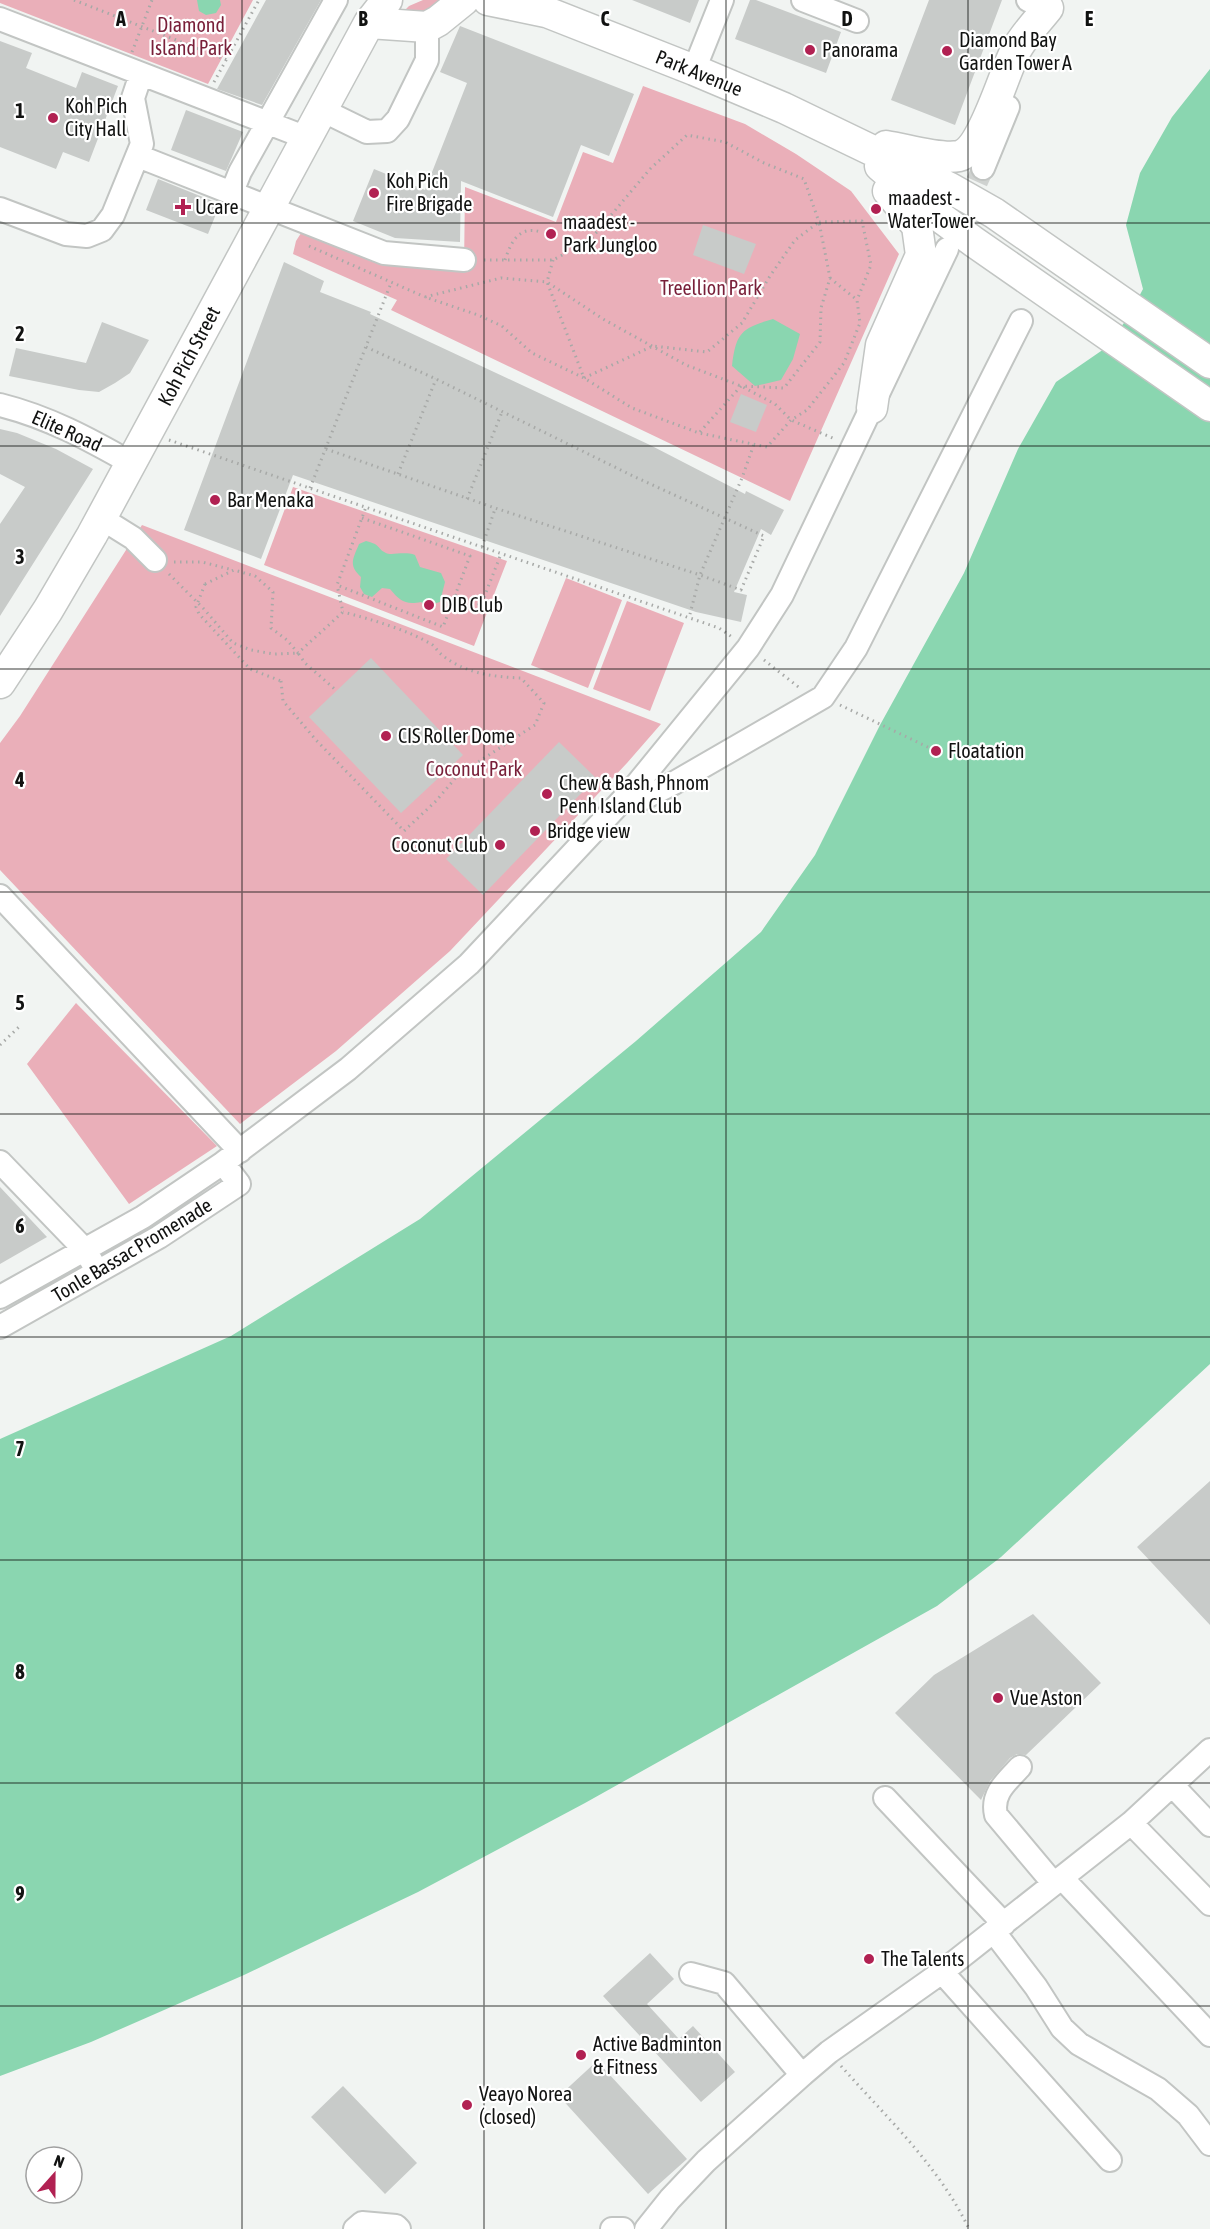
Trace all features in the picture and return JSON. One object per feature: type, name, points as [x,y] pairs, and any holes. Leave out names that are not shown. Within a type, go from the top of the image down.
[{"type":"main road","points":[[377,8],[427,27],[464,0]]},
{"type":"main road","name":"Park Avenue","points":[[488,0],[543,4],[784,108],[848,139]]},
{"type":"main road","points":[[848,139],[946,157],[969,152],[979,138],[1015,51],[1042,3]]},
{"type":"main road","name":"Koh Pich Street","points":[[0,683],[48,610],[101,518],[377,8]]},
{"type":"main road","points":[[848,139],[950,188],[1014,227],[1210,363]]},
{"type":"main road","points":[[848,139],[940,217],[994,257],[1210,406]]},
{"type":"main road","points":[[848,139],[916,226],[921,246],[919,264],[881,345],[872,408]]},
{"type":"street","points":[[232,192],[240,172],[336,0]]},
{"type":"street","points":[[694,70],[722,0]]},
{"type":"street","points":[[803,0],[857,21]]},
{"type":"street","points":[[983,168],[1042,3]]},
{"type":"street","points":[[0,19],[307,138]]},
{"type":"street","points":[[322,110],[367,132],[387,131],[398,119],[427,60],[427,27]]},
{"type":"street","points":[[0,209],[66,234],[87,236],[102,230],[113,215],[142,144],[133,98],[133,71]]},
{"type":"street","points":[[138,156],[384,254],[464,260]]},
{"type":"street","points":[[0,1297],[143,1217],[231,1157],[348,1069],[469,964],[633,789],[748,648],[782,595],[947,249]]},
{"type":"street","points":[[633,789],[644,798],[823,697],[856,648],[1022,321]]},
{"type":"street","name":"Elite Road","points":[[0,405],[44,418],[131,463]]},
{"type":"street","points":[[101,518],[133,538],[155,560]]},
{"type":"street","points":[[0,896],[231,1157]]},
{"type":"street","name":"Tonle Bassac Promenade","points":[[0,1327],[99,1273],[159,1237],[239,1184],[231,1157]]},
{"type":"street","points":[[0,1162],[85,1250],[99,1273]]},
{"type":"street","points":[[646,2229],[706,2160],[829,2052],[942,1972],[999,1928],[1131,1823],[1210,1750]]},
{"type":"street","points":[[1020,1767],[997,1792],[994,1806],[996,1815],[1210,2035]]},
{"type":"street","points":[[1172,1785],[1210,1825]]},
{"type":"street","points":[[885,1798],[999,1928],[1062,2028],[1079,2044],[1158,2089],[1188,2115],[1210,2144]]},
{"type":"street","points":[[1131,1823],[1210,1904]]},
{"type":"street","points":[[942,1972],[1110,2160]]},
{"type":"street","points":[[691,1974],[724,1983],[802,2075]]},
{"type":"street","points":[[355,2229],[362,2223],[396,2226],[399,2229]]},
{"type":"street","points":[[612,2229],[623,2229]]},
{"type":"path","points":[[74,0],[226,60]]},
{"type":"path","points":[[133,71],[142,27],[152,0]]},
{"type":"path","points":[[205,99],[259,0]]},
{"type":"path","points":[[464,260],[553,260],[590,240],[650,169],[687,135],[725,142],[764,163],[804,179],[819,222],[830,278],[821,308],[820,342],[784,388],[741,386]]},
{"type":"path","points":[[307,246],[425,297],[478,315],[502,326],[532,353],[584,378],[632,408],[699,433],[767,447],[791,420],[807,410],[844,363],[860,323],[858,300],[871,265],[862,221],[819,222],[795,240],[742,323],[707,352],[653,346],[584,378]]},
{"type":"path","points":[[506,260],[510,244],[520,232],[533,230],[541,232]]},
{"type":"path","points":[[553,260],[547,282],[584,378]]},
{"type":"path","points":[[425,297],[501,278],[547,282],[603,319],[686,365],[741,386],[775,404],[791,420],[853,447]]},
{"type":"path","points":[[830,278],[858,300]]},
{"type":"path","points":[[310,488],[392,282]]},
{"type":"path","points":[[326,449],[467,499],[741,590],[764,536],[633,476],[366,347]]},
{"type":"path","points":[[398,474],[436,379]]},
{"type":"path","points":[[699,433],[741,386]]},
{"type":"path","points":[[467,499],[502,412]]},
{"type":"path","points":[[150,428],[170,440],[719,628],[802,689]]},
{"type":"path","points":[[689,618],[700,575],[742,478],[754,444]]},
{"type":"path","points":[[343,612],[337,585],[366,507]]},
{"type":"path","points":[[482,547],[495,508]]},
{"type":"path","points":[[337,585],[443,627],[470,556],[362,518]]},
{"type":"path","points":[[455,595],[481,605],[501,554]]},
{"type":"path","points":[[155,560],[204,609],[233,643],[251,650],[274,654],[298,653],[343,612]]},
{"type":"path","points":[[155,560],[202,562],[255,576],[273,592],[271,628],[287,640],[305,663],[337,691]]},
{"type":"path","points":[[234,570],[205,584],[196,607],[199,614],[250,669],[281,681],[283,701],[316,740],[404,831],[436,801],[458,775],[535,725],[544,703],[521,678],[495,677],[468,670],[440,654],[433,645],[381,623],[343,612]]},
{"type":"path","points":[[880,725],[936,751]]},
{"type":"path","points":[[0,1044],[21,1025]]},
{"type":"path","points":[[829,2052],[939,2177],[969,2229]]},
{"type":"green space","name":"Diamond Island Park","points":[[0,0],[253,0],[208,84],[0,3]]},
{"type":"green space","points":[[423,0],[443,0],[431,12],[401,14],[409,6]]},
{"type":"green space","name":"Treellion Park","points":[[643,86],[745,124],[796,154],[851,191],[899,254],[790,501],[391,310],[397,300],[293,254],[296,241],[303,230],[464,269],[465,187],[556,222],[583,152],[613,163]]},
{"type":"green space","name":"DIB Club","points":[[293,487],[507,561],[474,646],[264,565]]},
{"type":"green space","name":"Coconut Park","points":[[142,525],[661,724],[450,951],[336,1051],[240,1124],[0,870],[0,743],[20,716]]},
{"type":"green space","points":[[566,578],[622,600],[588,688],[531,665]]},
{"type":"green space","points":[[627,601],[684,623],[650,711],[593,689]]},
{"type":"green space","points":[[76,1003],[217,1146],[129,1204],[27,1064]]},
{"type":"shaded area","points":[[197,0],[220,0],[221,5],[216,13],[206,15],[199,11]]},
{"type":"shaded area","points":[[1210,69],[1210,1364],[1001,1557],[937,1606],[585,1803],[418,1892],[244,1975],[91,2042],[0,2076],[0,1439],[231,1336],[420,1219],[636,1041],[761,932],[815,855],[880,725],[964,573],[1018,449],[1056,382],[1104,349],[1127,319],[1143,289],[1126,225],[1140,173],[1172,117]]},
{"type":"shaded area","points":[[773,319],[800,334],[793,359],[781,380],[755,386],[732,366],[736,346],[738,339],[747,329]]},
{"type":"shaded area","points":[[366,541],[388,554],[415,555],[420,567],[441,573],[445,582],[440,602],[426,606],[421,602],[411,603],[400,599],[390,589],[382,588],[372,597],[364,594],[360,587],[361,577],[354,569],[353,562],[359,544]]},
{"type":"building","points":[[266,0],[321,0],[262,105],[217,89]]},
{"type":"building","points":[[632,0],[699,0],[690,23]]},
{"type":"building","points":[[750,0],[756,0],[841,32],[826,73],[735,39]]},
{"type":"building","name":"Diamond Bay Garden Tower A","points":[[929,0],[1002,0],[955,125],[891,100]]},
{"type":"building","points":[[460,26],[634,94],[609,156],[581,145],[553,217],[461,181],[460,242],[395,238],[353,221],[374,169],[425,190],[467,83],[440,72]]},
{"type":"building","name":"Koh Pich City Hall","points":[[0,41],[32,53],[26,68],[76,88],[82,72],[118,86],[89,162],[63,152],[56,169],[0,147]]},
{"type":"building","points":[[186,110],[243,132],[226,171],[171,150]]},
{"type":"building","name":"Ucare","points":[[158,179],[220,204],[208,234],[146,210]]},
{"type":"building","points":[[703,225],[756,244],[744,274],[693,255]]},
{"type":"building","points":[[284,262],[324,281],[320,292],[371,312],[370,314],[650,445],[745,494],[746,491],[784,510],[771,535],[761,529],[734,592],[747,595],[741,622],[696,612],[293,475],[261,559],[184,530]]},
{"type":"building","points":[[102,322],[149,340],[130,373],[115,383],[99,392],[9,376],[16,348],[86,363]]},
{"type":"building","points":[[741,394],[767,405],[756,432],[730,422]]},
{"type":"building","points":[[0,429],[17,433],[56,449],[93,469],[0,616],[0,524],[25,487],[0,474]]},
{"type":"building","name":"CIS Roller Dome","points":[[371,658],[463,755],[401,813],[309,717]]},
{"type":"building","points":[[559,742],[596,778],[483,895],[446,859]]},
{"type":"building","points":[[0,1187],[47,1237],[0,1264]]},
{"type":"building","points":[[1210,1481],[1210,1625],[1137,1547]]},
{"type":"building","name":"Vue Aston","points":[[1033,1614],[1101,1683],[1026,1755],[1017,1754],[1010,1758],[990,1781],[981,1800],[895,1713],[934,1675]]},
{"type":"building","points":[[650,1953],[674,1979],[647,2004],[679,2039],[693,2026],[735,2072],[701,2102],[603,1996]]},
{"type":"building","points":[[597,2061],[687,2159],[648,2194],[559,2096]]},
{"type":"building","points":[[343,2086],[417,2163],[385,2194],[311,2117]]},
{"type":"tunnel","points":[[950,242],[983,168]]},
{"type":"place","name":"Panorama","points":[[810,50]]},
{"type":"place","name":"Diamond Bay Garden Tower A","points":[[947,51]]},
{"type":"place","name":"Koh Pich City Hall","points":[[53,118]]},
{"type":"place","name":"Koh Pich Fire Brigade","points":[[374,193]]},
{"type":"place","name":"Ucare","points":[[183,207]]},
{"type":"place","name":"maadest - WaterTower","points":[[876,209]]},
{"type":"place","name":"maadest - Park Jungloo","points":[[551,234]]},
{"type":"place","name":"Bar Menaka","points":[[215,500]]},
{"type":"place","name":"DIB Club","points":[[429,605]]},
{"type":"place","name":"CIS Roller Dome","points":[[386,736]]},
{"type":"place","name":"Floatation","points":[[936,751]]},
{"type":"place","name":"Chew & Bash, Phnom Penh Island Club","points":[[547,794]]},
{"type":"place","name":"Bridge view","points":[[535,831]]},
{"type":"place","name":"Coconut Club","points":[[500,845]]},
{"type":"place","name":"Vue Aston","points":[[998,1698]]},
{"type":"place","name":"The Talents","points":[[869,1959]]},
{"type":"place","name":"Active Badminton & Fitness","points":[[581,2055]]},
{"type":"place","name":"Veayo Norea (closed)","points":[[467,2105]]}]
